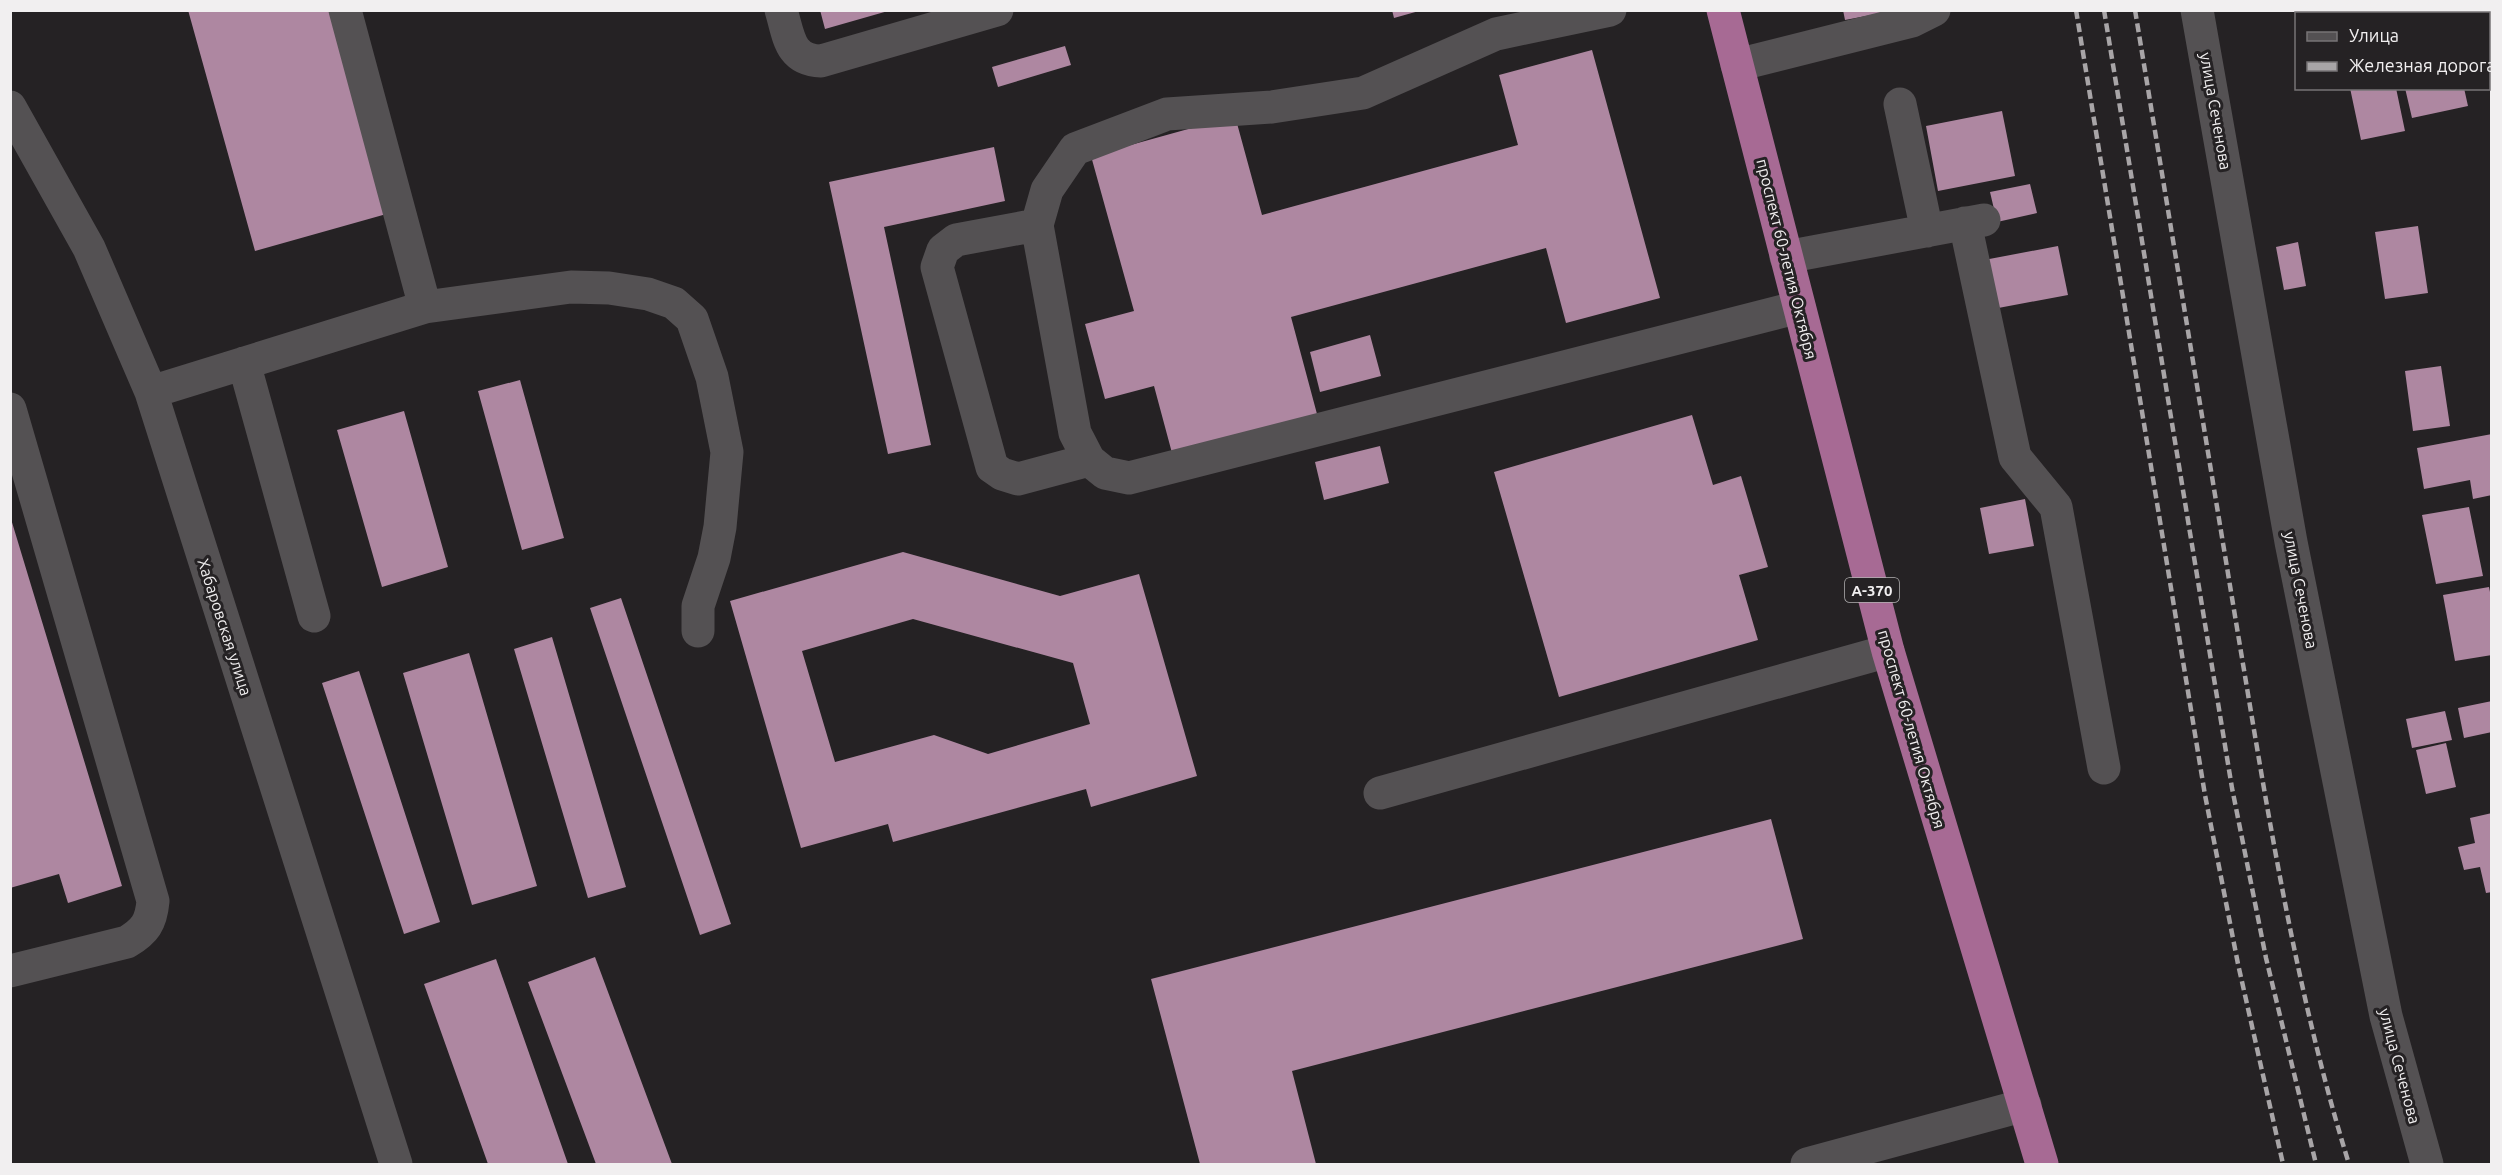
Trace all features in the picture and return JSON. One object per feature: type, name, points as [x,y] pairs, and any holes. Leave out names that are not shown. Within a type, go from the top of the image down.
[{"type":"highway","name":"проспект 60-летия Октября","points":[[1723,10],[1888,651],[2042,1164]]},
{"type":"street","points":[[345,10],[425,307]]},
{"type":"street","points":[[781,10],[791,44],[797,54],[808,60],[821,61],[997,10]]},
{"type":"street","points":[[1610,10],[1496,34],[1363,93],[1272,107],[1167,114],[1075,149],[1047,189],[1037,225],[1071,420],[1089,460],[1105,473],[1129,478],[1799,307]]},
{"type":"street","points":[[1737,65],[1912,21],[1934,10]]},
{"type":"street","name":"улица Сеченова","points":[[2198,10],[2298,577],[2386,1016],[2427,1164]]},
{"type":"street","points":[[1900,104],[1927,231]]},
{"type":"street","name":"Хабаровская улица","points":[[10,107],[89,248],[151,392],[396,1164]]},
{"type":"street","points":[[1786,258],[1975,221],[2015,457],[2056,507],[2104,768]]},
{"type":"street","points":[[1037,225],[956,240],[943,250],[937,267],[993,467],[1002,474],[1018,479],[1089,460]]},
{"type":"street","points":[[151,392],[425,307],[571,287],[609,288],[648,294],[674,303],[692,319],[712,377],[727,452],[720,527],[714,558],[698,606],[698,631]]},
{"type":"street","points":[[244,363],[314,616]]},
{"type":"street","points":[[10,409],[153,901],[152,918],[144,932],[127,942],[10,971]]},
{"type":"street","points":[[1380,793],[1888,651]]},
{"type":"street","points":[[1807,1164],[2025,1105]]},
{"type":"building","points":[[188,10],[333,10],[390,213],[255,251]]},
{"type":"building","points":[[820,10],[888,10],[888,11],[825,29]]},
{"type":"building","points":[[1392,10],[1419,10],[1419,11],[1394,18]]},
{"type":"building","points":[[1843,10],[1887,10],[1887,12],[1845,20]]},
{"type":"building","points":[[1065,46],[1071,65],[998,87],[992,67]]},
{"type":"building","points":[[1592,50],[1660,298],[1566,323],[1546,248],[1291,317],[1317,414],[1172,453],[1154,386],[1105,399],[1085,324],[1134,311],[1091,156],[1235,116],[1262,215],[1518,145],[1499,75]]},
{"type":"building","points":[[2350,90],[2396,90],[2405,131],[2361,140]]},
{"type":"building","points":[[2405,90],[2464,90],[2468,106],[2412,118]]},
{"type":"building","points":[[2002,111],[2015,176],[1938,191],[1926,126]]},
{"type":"building","points":[[994,147],[1005,201],[884,227],[931,445],[888,454],[829,182]]},
{"type":"building","points":[[2030,184],[2037,213],[1997,222],[1990,192]]},
{"type":"building","points":[[2418,226],[2428,293],[2385,299],[2375,232]]},
{"type":"building","points":[[2298,242],[2306,286],[2284,290],[2276,247]]},
{"type":"building","points":[[2058,246],[2068,295],[1993,309],[1984,260]]},
{"type":"building","points":[[1370,335],[1381,376],[1320,392],[1310,352]]},
{"type":"building","points":[[2441,366],[2450,426],[2413,431],[2405,371]]},
{"type":"building","points":[[520,380],[564,538],[522,550],[478,391]]},
{"type":"building","points":[[404,411],[448,567],[382,587],[337,430]]},
{"type":"building","points":[[1692,415],[1713,485],[1741,476],[1768,567],[1739,575],[1758,640],[1559,697],[1494,472]]},
{"type":"building","points":[[2492,434],[2492,495],[2473,499],[2470,480],[2424,489],[2417,448]]},
{"type":"building","points":[[1380,446],[1389,483],[1324,500],[1315,462]]},
{"type":"building","points":[[2025,499],[2034,546],[1989,554],[1980,508]]},
{"type":"building","points":[[2469,507],[2483,576],[2436,584],[2422,515]]},
{"type":"building","points":[[11,519],[122,886],[68,903],[59,874],[10,888]]},
{"type":"building","points":[[903,552],[1060,596],[1139,574],[1197,776],[1091,807],[1086,789],[893,842],[888,824],[801,848],[730,601]],"holes":[[[913,619],[1073,663],[1090,724],[988,754],[934,735],[835,762],[802,651]]]},
{"type":"building","points":[[2489,587],[2492,602],[2492,655],[2455,661],[2443,595]]},
{"type":"building","points":[[621,598],[731,924],[700,935],[590,608]]},
{"type":"building","points":[[552,637],[626,887],[588,898],[514,649]]},
{"type":"building","points":[[469,653],[537,886],[472,905],[403,673]]},
{"type":"building","points":[[359,671],[440,922],[404,934],[322,683]]},
{"type":"building","points":[[2492,701],[2492,732],[2464,738],[2458,708]]},
{"type":"building","points":[[2445,711],[2452,740],[2412,748],[2406,719]]},
{"type":"building","points":[[2446,743],[2456,787],[2426,794],[2416,750]]},
{"type":"building","points":[[2492,813],[2492,892],[2486,893],[2480,867],[2464,870],[2458,847],[2475,843],[2470,818]]},
{"type":"building","points":[[1771,819],[1803,939],[1292,1071],[1316,1164],[1200,1164],[1151,979]]},
{"type":"building","points":[[595,957],[672,1164],[596,1164],[528,982]]},
{"type":"building","points":[[496,959],[568,1164],[488,1164],[424,984]]},
{"type":"railway","points":[[2076,10],[2205,795],[2238,964],[2283,1164]]},
{"type":"railway","points":[[2104,10],[2232,788],[2266,958],[2316,1164]]},
{"type":"railway","points":[[2135,10],[2271,830],[2313,1032],[2349,1164]]}]
